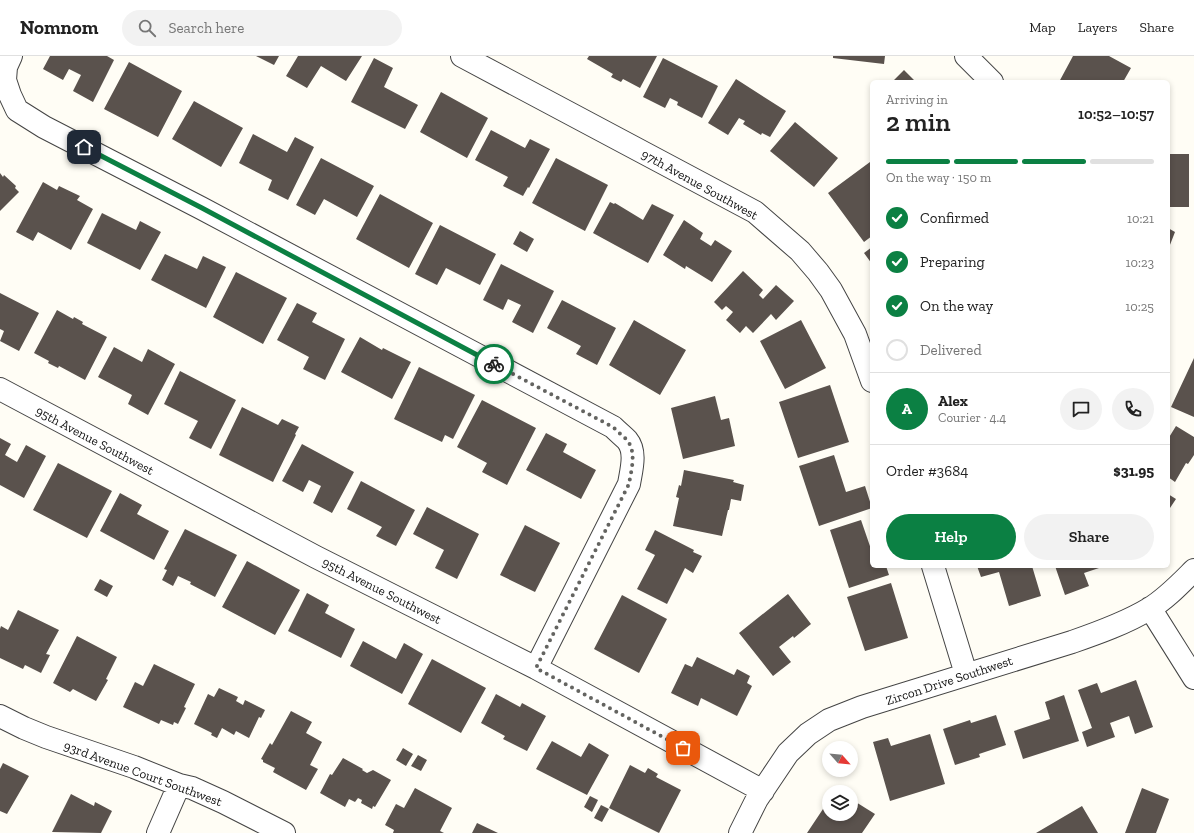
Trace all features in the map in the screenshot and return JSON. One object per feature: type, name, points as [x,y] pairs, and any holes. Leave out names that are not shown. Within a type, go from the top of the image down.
[{"type":"street","points":[[11,56],[6,67],[5,80],[10,96],[17,110],[44,127],[202,208],[613,427],[628,441],[632,448],[629,484],[536,668]]},
{"type":"street","name":"97th Avenue Southwest","points":[[462,56],[756,212],[800,251],[832,290],[855,334],[870,375]]},
{"type":"street","points":[[966,56],[990,80]]},
{"type":"street","name":"95th Avenue Southwest","points":[[0,389],[316,557],[536,668],[763,792]]},
{"type":"street","points":[[934,568],[966,674]]},
{"type":"street","name":"Zircon Drive Southwest","points":[[740,833],[757,799],[788,753],[808,734],[829,720],[862,707],[1104,631],[1150,608],[1194,570]]},
{"type":"street","points":[[1150,608],[1194,678]]},
{"type":"street","name":"93rd Avenue Court Southwest","points":[[0,716],[46,738],[134,767],[179,785],[192,788],[284,833]]},
{"type":"street","points":[[158,833],[179,785]]},
{"type":"building","points":[[50,56],[107,56],[114,60],[93,102],[73,91],[81,75],[69,69],[63,80],[43,69]]},
{"type":"building","points":[[256,56],[279,56],[274,65]]},
{"type":"building","points":[[298,56],[362,56],[346,81],[321,66],[307,88],[286,76]]},
{"type":"building","points":[[589,56],[657,56],[640,88],[623,79],[621,82],[611,77],[613,74],[587,59]]},
{"type":"building","points":[[833,56],[885,56],[884,64],[833,58]]},
{"type":"building","points":[[1073,56],[1109,56],[1131,68],[1124,80],[1060,80]]},
{"type":"building","points":[[374,58],[393,68],[384,87],[418,105],[405,129],[351,102]]},
{"type":"building","points":[[663,58],[718,86],[702,118],[677,105],[678,102],[670,98],[665,108],[643,97]]},
{"type":"building","points":[[129,62],[182,91],[158,137],[104,109]]},
{"type":"building","points":[[904,70],[914,80],[894,80]]},
{"type":"building","points":[[736,79],[786,111],[770,137],[762,133],[761,135],[743,124],[745,121],[739,118],[728,135],[708,123]]},
{"type":"building","points":[[441,92],[488,118],[467,158],[420,132]]},
{"type":"building","points":[[194,101],[243,128],[221,167],[172,139]]},
{"type":"building","points":[[795,122],[838,158],[814,187],[770,151]]},
{"type":"building","points":[[491,130],[525,148],[530,139],[550,149],[529,188],[528,187],[523,196],[503,186],[508,177],[475,160]]},
{"type":"building","points":[[253,134],[287,152],[295,137],[314,147],[288,200],[268,190],[272,180],[239,163]]},
{"type":"building","points":[[1170,154],[1189,154],[1189,207],[1170,207]]},
{"type":"building","points":[[321,158],[374,186],[357,217],[324,199],[315,215],[296,205]]},
{"type":"building","points":[[556,158],[608,185],[585,231],[532,203]]},
{"type":"building","points":[[870,162],[870,238],[864,242],[828,193]]},
{"type":"building","points":[[0,173],[3,177],[4,175],[16,186],[15,188],[19,192],[0,211]]},
{"type":"building","points":[[43,182],[57,190],[59,186],[80,196],[77,200],[93,209],[71,250],[38,232],[33,241],[16,232]]},
{"type":"building","points":[[380,194],[433,223],[409,268],[356,239]]},
{"type":"building","points":[[610,202],[615,203],[643,220],[652,204],[674,215],[648,263],[593,233]]},
{"type":"building","points":[[102,213],[136,230],[140,221],[161,232],[140,270],[87,243]]},
{"type":"building","points":[[684,220],[703,233],[700,239],[711,246],[715,240],[732,251],[712,282],[686,266],[685,269],[663,255]]},
{"type":"building","points":[[440,225],[496,254],[480,285],[446,268],[437,285],[415,274]]},
{"type":"building","points":[[1170,229],[1175,232],[1170,245]]},
{"type":"building","points":[[520,231],[534,239],[527,252],[513,244]]},
{"type":"building","points":[[870,248],[870,261],[864,253]]},
{"type":"building","points":[[165,254],[197,269],[203,256],[226,267],[206,308],[151,280]]},
{"type":"building","points":[[501,264],[554,291],[533,333],[512,322],[521,305],[508,299],[503,310],[483,300]]},
{"type":"building","points":[[743,271],[763,290],[759,295],[763,299],[776,285],[794,301],[776,320],[771,314],[753,333],[746,326],[740,333],[726,320],[733,312],[726,306],[722,310],[714,302]]},
{"type":"building","points":[[236,272],[287,298],[263,344],[213,317]]},
{"type":"building","points":[[0,293],[39,313],[19,351],[0,341],[4,331],[0,329]]},
{"type":"building","points":[[562,300],[616,328],[597,365],[576,354],[581,346],[547,328]]},
{"type":"building","points":[[297,303],[317,313],[312,322],[345,339],[325,380],[303,369],[309,357],[277,340]]},
{"type":"building","points":[[57,310],[73,319],[74,317],[83,322],[82,324],[107,337],[85,380],[59,366],[58,368],[48,363],[49,361],[34,353]]},
{"type":"building","points":[[634,320],[686,350],[660,395],[609,365]]},
{"type":"building","points":[[801,320],[826,368],[785,389],[760,341]]},
{"type":"building","points":[[360,337],[382,350],[383,348],[411,362],[392,399],[341,372]]},
{"type":"building","points":[[114,347],[142,362],[148,349],[175,364],[148,415],[128,404],[132,395],[98,377]]},
{"type":"building","points":[[1194,358],[1194,417],[1171,407]]},
{"type":"building","points":[[419,367],[475,395],[453,439],[445,435],[442,442],[394,419]]},
{"type":"building","points":[[180,371],[236,400],[211,449],[189,438],[198,421],[164,404]]},
{"type":"building","points":[[830,385],[849,442],[798,458],[779,402]]},
{"type":"building","points":[[715,396],[721,420],[729,418],[735,446],[683,459],[671,408]]},
{"type":"building","points":[[482,400],[536,428],[507,485],[482,472],[487,463],[457,447]]},
{"type":"building","points":[[242,407],[278,425],[282,419],[299,427],[273,482],[219,455]]},
{"type":"building","points":[[1176,426],[1194,437],[1194,455],[1188,464],[1186,463],[1175,482],[1170,478],[1170,436]]},
{"type":"building","points":[[546,433],[567,444],[563,452],[596,470],[581,499],[526,470]]},
{"type":"building","points":[[0,438],[11,444],[5,455],[17,462],[26,445],[46,456],[24,498],[0,485]]},
{"type":"building","points":[[302,444],[354,472],[332,513],[313,503],[321,486],[309,480],[303,492],[282,481]]},
{"type":"building","points":[[834,455],[846,492],[865,486],[870,502],[870,509],[819,526],[799,466]]},
{"type":"building","points":[[58,463],[112,491],[87,538],[33,510]]},
{"type":"building","points":[[684,470],[734,480],[733,482],[744,485],[741,501],[731,499],[722,536],[673,526],[679,498],[676,497],[679,485],[681,486]]},
{"type":"building","points":[[361,481],[415,510],[396,546],[376,536],[382,527],[347,509]]},
{"type":"building","points":[[120,493],[142,505],[137,514],[169,531],[154,560],[100,531]]},
{"type":"building","points":[[1170,495],[1176,499],[1170,508]]},
{"type":"building","points":[[427,507],[479,534],[457,579],[435,568],[444,550],[413,534]]},
{"type":"building","points":[[861,520],[870,546],[870,568],[887,568],[889,575],[849,588],[830,530]]},
{"type":"building","points":[[525,525],[560,543],[535,592],[500,575]]},
{"type":"building","points":[[185,529],[237,555],[215,597],[178,576],[173,586],[162,580],[167,570],[164,569]]},
{"type":"building","points":[[655,530],[694,550],[693,552],[702,556],[693,573],[685,568],[667,604],[637,589],[655,555],[645,550]]},
{"type":"building","points":[[247,561],[300,590],[275,635],[222,607]]},
{"type":"building","points":[[978,568],[1033,568],[1041,596],[1009,606],[999,572],[981,577]]},
{"type":"building","points":[[1056,568],[1099,568],[1084,573],[1089,586],[1065,595]]},
{"type":"building","points":[[100,579],[113,586],[107,597],[94,590]]},
{"type":"building","points":[[891,583],[908,638],[865,651],[847,597]]},
{"type":"building","points":[[307,593],[329,605],[325,613],[355,629],[341,658],[288,631]]},
{"type":"building","points":[[788,594],[811,624],[794,638],[793,636],[779,647],[791,662],[773,676],[739,633]]},
{"type":"building","points":[[622,595],[667,619],[639,673],[594,649]]},
{"type":"building","points":[[18,610],[59,630],[46,654],[50,655],[41,673],[25,665],[23,669],[0,658],[1,626],[8,630]]},
{"type":"building","points":[[77,636],[117,657],[106,679],[108,680],[96,701],[73,689],[70,692],[53,683]]},
{"type":"building","points":[[363,641],[396,659],[404,643],[423,654],[402,694],[350,666]]},
{"type":"building","points":[[697,657],[734,675],[737,669],[750,676],[747,683],[752,686],[737,716],[701,698],[698,706],[671,693],[685,664],[692,667]]},
{"type":"building","points":[[432,659],[486,688],[461,733],[408,704]]},
{"type":"building","points":[[154,664],[195,684],[178,724],[174,722],[173,725],[161,720],[159,724],[123,707],[135,682],[143,686]]},
{"type":"building","points":[[1136,680],[1153,727],[1135,734],[1129,716],[1110,723],[1115,737],[1087,747],[1082,732],[1092,728],[1078,690],[1097,683],[1101,693]]},
{"type":"building","points":[[219,688],[238,697],[236,701],[243,705],[245,700],[265,710],[261,718],[259,717],[249,738],[236,731],[234,735],[222,728],[217,738],[211,735],[212,733],[194,724],[208,694],[214,697]]},
{"type":"building","points":[[496,694],[520,707],[522,703],[546,716],[527,751],[503,739],[505,736],[481,723]]},
{"type":"building","points":[[1064,695],[1079,741],[1023,759],[1014,731],[1050,719],[1045,702]]},
{"type":"building","points":[[291,711],[312,722],[306,733],[322,742],[310,765],[318,769],[306,790],[273,772],[275,768],[263,762],[261,759],[270,743],[272,745]]},
{"type":"building","points":[[996,715],[1006,745],[979,754],[980,757],[955,765],[943,729],[970,720],[971,723]]},
{"type":"building","points":[[930,734],[945,784],[890,801],[873,742],[888,738],[891,746]]},
{"type":"building","points":[[552,741],[581,757],[589,743],[609,755],[587,795],[536,769]]},
{"type":"building","points":[[403,748],[413,754],[406,766],[396,760]]},
{"type":"building","points":[[418,755],[427,760],[421,771],[411,766]]},
{"type":"building","points":[[343,758],[363,769],[362,770],[367,773],[373,770],[391,780],[375,807],[373,806],[372,809],[361,803],[362,800],[358,798],[355,802],[349,799],[345,807],[320,793],[330,774],[332,775]]},
{"type":"building","points":[[3,763],[29,776],[7,814],[0,811],[0,769]]},
{"type":"building","points":[[630,765],[645,773],[648,768],[658,774],[656,777],[681,790],[659,833],[609,808]]},
{"type":"building","points":[[415,788],[452,808],[440,831],[444,833],[393,833],[394,830],[385,825],[396,804],[404,808]]},
{"type":"building","points":[[1142,788],[1169,799],[1156,833],[1125,833]]},
{"type":"building","points":[[71,794],[94,806],[95,802],[112,811],[101,833],[52,832]]},
{"type":"building","points":[[590,796],[598,800],[592,812],[584,807]]},
{"type":"building","points":[[858,803],[875,814],[862,833],[807,833],[822,810],[822,821],[858,821]]},
{"type":"building","points":[[601,805],[609,809],[602,822],[594,818]]},
{"type":"building","points":[[1082,806],[1098,833],[1036,833]]},
{"type":"building","points":[[477,823],[498,833],[472,833]]},
{"type":"way so far","points":[[494,364],[613,427],[628,441],[632,448],[629,484],[536,668],[683,748]]},
{"type":"route","points":[[84,147],[202,208],[494,364]]}]
